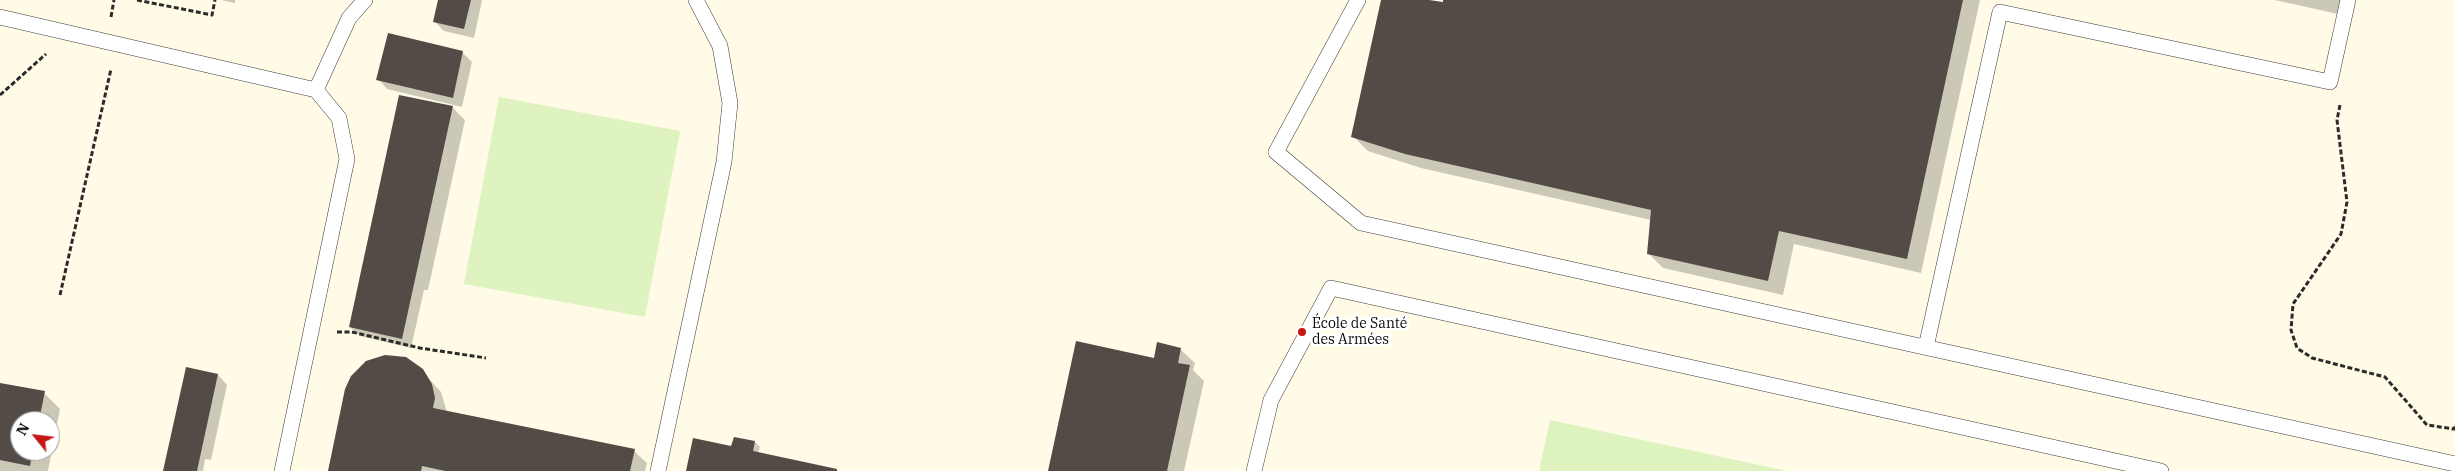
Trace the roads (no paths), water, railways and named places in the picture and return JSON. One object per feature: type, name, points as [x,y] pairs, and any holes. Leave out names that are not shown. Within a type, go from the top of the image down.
[{"type":"lane","points":[[316,90],[349,18],[365,0]]},
{"type":"lane","points":[[658,471],[724,162],[730,103],[720,46],[696,0]]},
{"type":"lane","points":[[1358,0],[1276,152],[1361,223],[2455,464]]},
{"type":"lane","points":[[1926,347],[2001,6],[2330,82],[2348,0]]},
{"type":"lane","points":[[0,17],[316,90],[339,118],[347,159],[282,471]]},
{"type":"lane","points":[[1254,471],[1271,400],[1332,288],[2161,471]]},
{"type":"place","name":"École de Santé des Armées","points":[[1302,332]]}]
